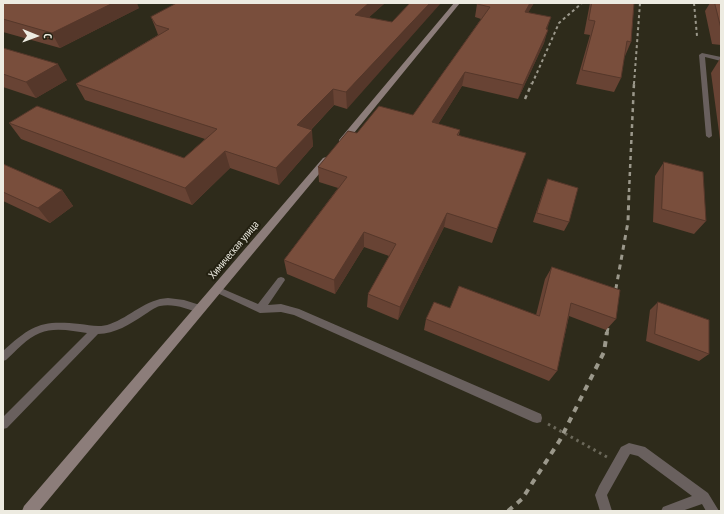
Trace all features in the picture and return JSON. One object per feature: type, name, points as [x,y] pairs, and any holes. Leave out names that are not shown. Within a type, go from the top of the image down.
[{"type":"street","name":"Химическая улица","points":[[29,511],[335,150],[456,3]]},
{"type":"lane","points":[[709,136],[702,55],[721,59]]},
{"type":"lane","points":[[260,309],[281,280]]},
{"type":"lane","points":[[216,289],[260,309],[281,308],[296,312],[537,418]]},
{"type":"lane","points":[[3,357],[31,332],[42,327],[54,326],[96,330],[109,329],[157,303],[165,301],[181,303],[200,309]]},
{"type":"lane","points":[[3,424],[96,330]]},
{"type":"lane","points":[[606,511],[602,495],[618,463],[625,451],[629,448],[635,448],[704,497],[713,511]]},
{"type":"lane","points":[[667,511],[704,497]]},
{"type":"path","points":[[537,418],[618,463]]},
{"type":"building","points":[[3,3],[113,3],[52,33],[3,19]]},
{"type":"building","points":[[177,3],[369,3],[355,15],[392,22],[410,3],[430,3],[346,92],[333,89],[297,125],[312,130],[276,168],[225,151],[185,188],[9,123],[37,106],[184,158],[217,129],[76,84],[169,29],[156,25],[151,17]]},
{"type":"building","points":[[530,3],[525,12],[551,17],[546,29],[548,30],[523,85],[465,72],[432,122],[460,130],[457,135],[526,153],[497,229],[447,213],[400,307],[368,294],[396,244],[364,232],[334,280],[284,260],[347,177],[318,167],[348,131],[357,133],[379,106],[413,115],[490,7],[477,4]]},
{"type":"building","points":[[592,3],[634,3],[631,42],[627,41],[621,78],[582,70],[595,21],[589,20]]},
{"type":"building","points":[[715,3],[721,3],[721,29]]},
{"type":"building","points":[[3,48],[58,64],[26,82],[3,74]]},
{"type":"building","points":[[664,162],[703,172],[706,221],[662,209]]},
{"type":"building","points":[[3,164],[62,190],[38,208],[3,192]]},
{"type":"building","points":[[548,179],[578,188],[569,222],[537,213]]},
{"type":"building","points":[[552,267],[620,290],[616,319],[571,303],[557,371],[426,319],[434,302],[450,308],[459,286],[539,316]]},
{"type":"building","points":[[658,302],[709,320],[709,354],[655,334]]},
{"type":"railway","points":[[532,84],[559,23],[582,3]]},
{"type":"railway","points":[[634,84],[640,3]]},
{"type":"railway","points":[[694,3],[697,36]]},
{"type":"railway","points":[[525,99],[532,83]]},
{"type":"railway","points":[[629,192],[634,83]]},
{"type":"railway","points":[[614,299],[628,222],[629,191]]},
{"type":"railway","points":[[607,333],[610,317]]},
{"type":"railway","points":[[508,511],[522,499],[560,440],[604,352],[607,332]]}]
